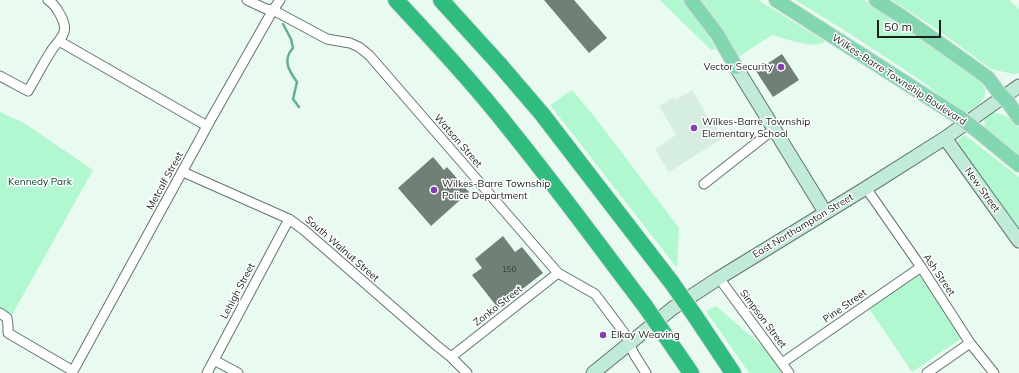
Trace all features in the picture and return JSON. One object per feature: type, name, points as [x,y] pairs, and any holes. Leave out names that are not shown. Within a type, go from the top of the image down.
[{"type":"highway","points":[[396,0],[458,68],[512,131],[645,306],[691,373]]},
{"type":"highway","points":[[441,0],[542,114],[672,283],[696,316],[733,373]]},
{"type":"main road","points":[[691,0],[717,34],[825,212]]},
{"type":"main road","points":[[876,0],[988,78],[1019,118]]},
{"type":"main road","name":"Wilkes-Barre Township Boulevard","points":[[777,1],[962,119],[1019,165]]},
{"type":"main road","name":"East Northampton Street","points":[[593,373],[672,308],[946,138],[1019,86]]},
{"type":"main road","name":"New Street","points":[[946,138],[1019,241]]},
{"type":"street","points":[[0,76],[28,91],[51,51],[60,41],[64,30],[62,21],[58,10],[48,0]]},
{"type":"street","name":"Watson Street","points":[[247,0],[266,9],[273,10],[327,39],[350,43],[359,47],[369,55],[558,273],[595,294],[625,334],[634,354],[646,373]]},
{"type":"street","name":"Metcalf Street","points":[[72,372],[208,126],[280,0]]},
{"type":"street","points":[[60,41],[208,126]]},
{"type":"street","points":[[704,184],[774,129]]},
{"type":"street","name":"South Walnut Street","points":[[183,172],[289,219],[304,230],[451,357],[467,373]]},
{"type":"street","name":"Ash Street","points":[[866,188],[921,267],[970,343],[994,373]]},
{"type":"street","name":"Lehigh Street","points":[[207,373],[289,219]]},
{"type":"street","name":"Pine Street","points":[[782,363],[921,267]]},
{"type":"street","name":"Zonko Street","points":[[451,357],[558,273]]},
{"type":"street","name":"Simpson Street","points":[[719,278],[789,373]]},
{"type":"street","points":[[0,313],[7,318],[8,332],[72,372]]},
{"type":"street","points":[[927,373],[970,343]]},
{"type":"street","points":[[214,360],[238,373]]},
{"type":"shaded area","name":"Wilkes-Barre Township Elementary School","points":[[692,90],[723,138],[669,172],[655,149],[676,135],[659,106],[674,97],[676,100]]},
{"type":"green space","points":[[660,0],[682,0],[696,17],[716,49],[711,50]]},
{"type":"green space","points":[[699,0],[758,0],[825,41],[815,45],[796,42],[772,35],[738,57]]},
{"type":"green space","points":[[795,0],[864,0],[973,74],[984,87],[985,97],[982,101],[964,114],[920,80]]},
{"type":"green space","points":[[892,0],[1009,0],[1019,9],[1019,73],[1013,74],[991,69],[938,30]]},
{"type":"green space","points":[[572,90],[594,116],[679,228],[677,268],[550,105]]},
{"type":"green space","name":"Kennedy Park","points":[[0,112],[24,123],[93,170],[12,315],[0,309]]},
{"type":"green space","points":[[992,112],[1006,116],[1019,127],[1019,155],[985,130],[984,117]]},
{"type":"green space","points":[[965,135],[1019,177],[1019,234],[959,148],[959,140]]},
{"type":"green space","points":[[918,273],[962,338],[912,372],[868,307]]},
{"type":"green space","points":[[716,306],[768,351],[784,373],[749,373],[706,311]]},
{"type":"building","points":[[544,0],[574,0],[607,38],[589,53]]},
{"type":"building","points":[[782,54],[799,80],[773,97],[756,71]]},
{"type":"building","name":"Wilkes-Barre Township Police Department","points":[[433,157],[444,170],[447,167],[469,192],[431,226],[398,188]]},
{"type":"building","points":[[503,236],[515,252],[522,247],[543,273],[498,308],[472,275],[482,268],[475,259]]},
{"type":"waterway","points":[[283,24],[291,39],[293,48],[287,61],[289,70],[297,82],[293,99],[299,107]]},
{"type":"place","name":"Vector Security","points":[[781,67]]},
{"type":"place","name":"Wilkes-Barre Township Elementary School","points":[[694,128]]},
{"type":"place","name":"Wilkes-Barre Township Police Department","points":[[434,190]]},
{"type":"place","name":"Elkay Weaving","points":[[603,335]]}]
